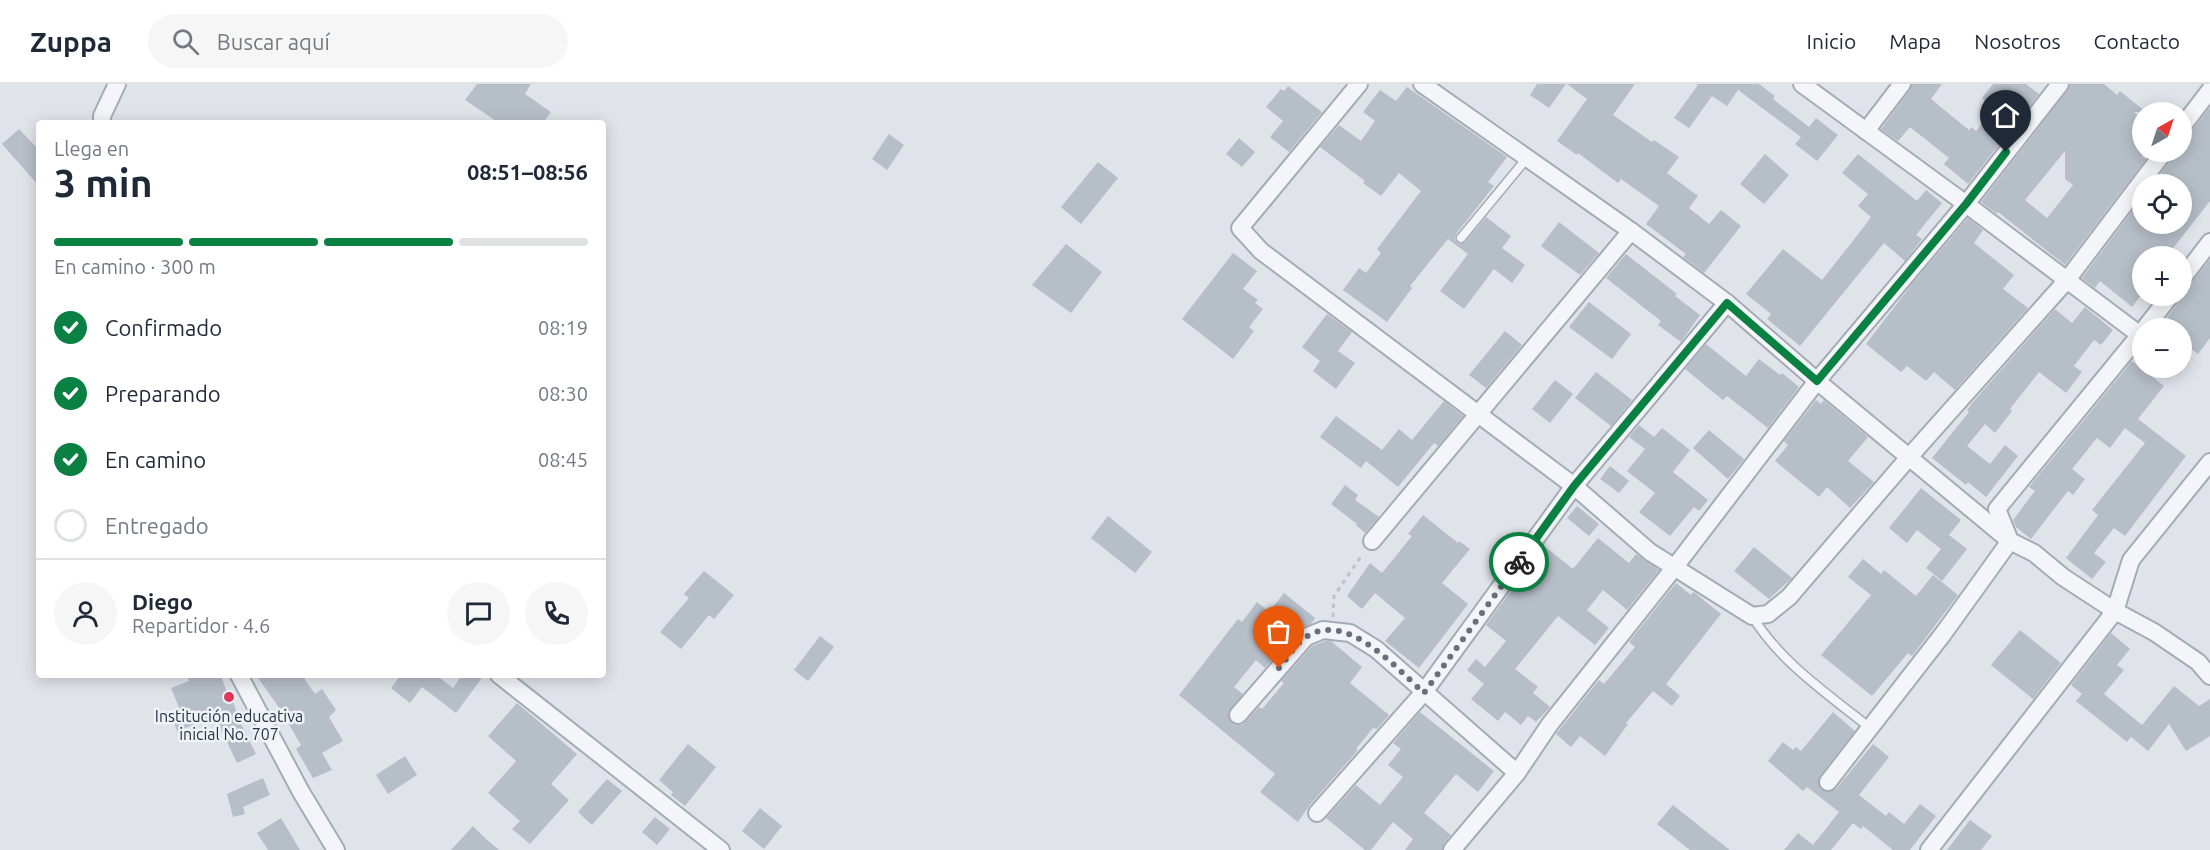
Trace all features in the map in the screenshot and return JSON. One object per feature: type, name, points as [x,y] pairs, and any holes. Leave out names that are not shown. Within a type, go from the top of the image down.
[{"type":"street","points":[[102,120],[117,84]]},
{"type":"street","points":[[1359,84],[1240,228],[1261,250],[1574,486],[1650,552],[1752,616],[1768,614],[1789,597],[1910,456],[2067,280],[2156,162]]},
{"type":"street","points":[[1422,84],[1631,231],[1727,303],[2010,541],[2034,553],[2063,577],[2154,632],[2198,662],[2210,676]]},
{"type":"street","points":[[1802,84],[2067,280],[2132,325]]},
{"type":"street","points":[[1866,131],[1902,84]]},
{"type":"street","points":[[1452,850],[1517,772],[1550,724],[1674,568],[1817,381],[1966,204],[2060,84]]},
{"type":"street","points":[[2192,114],[2210,90]]},
{"type":"street","points":[[1372,541],[1631,231]]},
{"type":"street","points":[[2192,266],[2210,242]]},
{"type":"street","points":[[1317,813],[1424,693],[1574,486],[1727,303]]},
{"type":"street","points":[[2153,318],[2162,306]]},
{"type":"street","points":[[2010,541],[1997,509],[2132,344]]},
{"type":"street","points":[[1929,850],[2115,610],[2131,560],[2210,462]]},
{"type":"street","points":[[1828,782],[1943,634],[2010,541]]},
{"type":"street","points":[[1238,715],[1306,637],[1323,630],[1350,633],[1376,649],[1517,772]]},
{"type":"street","points":[[240,678],[301,792],[336,850]]},
{"type":"street","points":[[504,678],[721,850]]},
{"type":"lane","points":[[1461,238],[1527,158]]},
{"type":"lane","points":[[1752,616],[1760,629],[1797,670],[1870,728]]},
{"type":"path","points":[[1332,631],[1334,596],[1372,541]]},
{"type":"building","points":[[477,84],[531,84],[525,94],[551,112],[545,120],[495,120],[465,100]]},
{"type":"building","points":[[1537,84],[1566,84],[1549,108],[1530,95]]},
{"type":"building","points":[[1567,84],[1635,84],[1613,115],[1652,142],[1654,140],[1679,157],[1667,173],[1698,196],[1689,208],[1709,224],[1721,210],[1741,226],[1704,273],[1683,257],[1686,254],[1646,224],[1659,206],[1621,179],[1618,183],[1578,153],[1577,155],[1557,141],[1587,99]]},
{"type":"building","points":[[1696,84],[1759,84],[1775,96],[1773,99],[1809,127],[1816,118],[1838,135],[1817,161],[1795,144],[1801,137],[1738,90],[1727,106],[1712,96],[1689,128],[1674,118],[1698,85]]},
{"type":"building","points":[[1912,84],[1942,84],[1931,99],[1969,130],[1972,127],[1976,131],[1994,108],[1982,98],[1993,84],[2026,84],[2039,94],[1968,184],[1944,164],[1949,158],[1910,127],[1898,141],[1881,129]]},
{"type":"building","points":[[2070,84],[2104,84],[2117,95],[2120,91],[2134,102],[2132,162],[2144,162],[2135,174],[2132,174],[2132,177],[2065,265],[1998,212],[1997,214],[1981,202],[2068,90]],"holes":[[[2065,151],[2065,179],[2073,185],[2047,218],[2025,200]]]},
{"type":"building","points":[[1288,86],[1322,112],[1289,152],[1270,137],[1283,121],[1266,107],[1281,89],[1284,91]]},
{"type":"building","points":[[1407,87],[1507,157],[1488,182],[1494,186],[1456,234],[1455,240],[1459,244],[1465,242],[1486,217],[1511,236],[1502,248],[1525,265],[1512,283],[1494,269],[1464,309],[1440,291],[1468,254],[1448,239],[1410,286],[1412,288],[1387,322],[1343,290],[1359,268],[1366,273],[1381,253],[1377,249],[1421,191],[1399,173],[1381,196],[1320,147],[1339,125],[1361,141],[1375,121],[1363,112],[1380,90],[1396,101]]},
{"type":"building","points":[[2210,107],[2210,201],[2192,224],[2192,174],[2160,174],[2169,162],[2192,162],[2192,130]]},
{"type":"building","points":[[19,129],[36,147],[36,183],[2,144]]},
{"type":"building","points":[[889,134],[904,145],[887,170],[872,159]]},
{"type":"building","points":[[1239,138],[1255,152],[1242,167],[1226,154]]},
{"type":"building","points":[[1765,154],[1789,175],[1764,204],[1740,184]]},
{"type":"building","points":[[1858,154],[1917,201],[1926,190],[1942,203],[1916,235],[1922,239],[1905,261],[1884,243],[1800,346],[1767,319],[1771,314],[1746,294],[1783,249],[1822,280],[1871,217],[1858,206],[1868,194],[1842,173]]},
{"type":"building","points":[[1098,162],[1118,178],[1081,224],[1061,207]]},
{"type":"building","points":[[2132,211],[2132,234],[2184,234],[2175,246],[2132,246],[2132,307],[2100,281],[2095,288],[2082,278]]},
{"type":"building","points":[[1968,218],[1983,230],[1974,243],[2014,275],[2003,289],[2028,308],[1955,390],[1934,372],[1926,381],[1907,366],[1901,372],[1866,344],[1912,284]]},
{"type":"building","points":[[1559,222],[1599,253],[1580,275],[1541,246]]},
{"type":"building","points":[[1066,244],[1102,272],[1071,313],[1032,285]]},
{"type":"building","points":[[1233,253],[1257,271],[1243,289],[1258,300],[1255,303],[1263,309],[1249,327],[1254,331],[1233,359],[1182,319]]},
{"type":"building","points":[[1626,254],[1700,315],[1681,342],[1658,325],[1661,321],[1606,278]]},
{"type":"building","points":[[2210,259],[2210,338],[2198,354],[2192,349],[2192,318],[2166,318],[2176,306],[2192,306],[2192,282]]},
{"type":"building","points":[[1589,302],[1631,334],[1612,359],[1569,327]]},
{"type":"building","points":[[2085,307],[2113,330],[2101,345],[2094,340],[2074,366],[2082,372],[2066,393],[2039,372],[2010,409],[2012,411],[1995,433],[1985,424],[1967,446],[1990,464],[2005,445],[2018,456],[1986,497],[1968,482],[1966,485],[1932,458],[1969,412],[1967,410],[1972,403],[2055,309],[2072,323]]},
{"type":"building","points":[[1327,314],[1352,332],[1338,351],[1355,363],[1336,389],[1313,371],[1320,361],[1302,347]]},
{"type":"building","points":[[1505,331],[1522,345],[1486,388],[1469,375]]},
{"type":"building","points":[[1706,344],[1746,376],[1759,359],[1799,387],[1768,428],[1727,396],[1723,400],[1685,369]]},
{"type":"building","points":[[2132,361],[2132,378],[2154,378],[2164,386],[2138,419],[2186,456],[2125,536],[2114,528],[2094,553],[2106,562],[2092,579],[2066,558],[2098,515],[2092,510],[2145,443],[2125,428],[2110,448],[2097,438],[2072,469],[2085,479],[2073,495],[2068,491],[2031,539],[2016,527],[2013,520],[2035,491],[2029,487]]},
{"type":"building","points":[[1596,372],[1632,400],[1611,426],[1575,398]]},
{"type":"building","points":[[1555,380],[1573,394],[1550,423],[1532,409]]},
{"type":"building","points":[[1816,400],[1821,404],[1824,400],[1868,437],[1848,461],[1874,482],[1850,508],[1827,487],[1819,497],[1775,461],[1788,445],[1784,441]]},
{"type":"building","points":[[1444,401],[1463,416],[1438,446],[1434,443],[1398,487],[1366,461],[1361,468],[1320,437],[1336,416],[1382,450],[1399,429],[1412,440]]},
{"type":"building","points":[[1639,425],[1654,437],[1662,428],[1690,450],[1673,472],[1708,500],[1699,511],[1694,507],[1670,536],[1639,512],[1655,493],[1627,471],[1645,449],[1629,437]]},
{"type":"building","points":[[1709,430],[1744,459],[1728,479],[1693,448]]},
{"type":"building","points":[[1610,466],[1629,481],[1619,493],[1600,479]]},
{"type":"building","points":[[1345,485],[1358,495],[1355,500],[1379,517],[1365,533],[1331,504]]},
{"type":"building","points":[[1921,488],[1961,520],[1949,535],[1967,549],[1942,581],[1926,568],[1941,549],[1917,530],[1907,543],[1889,528]]},
{"type":"building","points":[[1577,506],[1599,524],[1589,536],[1567,518]]},
{"type":"building","points":[[1423,515],[1458,543],[1459,541],[1470,549],[1442,583],[1468,604],[1419,668],[1385,641],[1405,618],[1375,593],[1362,609],[1347,596],[1370,563],[1382,573],[1412,536],[1408,534]]},
{"type":"building","points":[[1108,516],[1152,552],[1135,573],[1091,538]]},
{"type":"building","points":[[1598,538],[1629,563],[1636,554],[1659,570],[1627,610],[1603,590],[1587,610],[1609,628],[1595,645],[1558,616],[1515,669],[1538,687],[1533,693],[1550,707],[1536,722],[1528,716],[1521,725],[1505,712],[1498,721],[1471,699],[1484,684],[1467,670],[1476,659],[1485,667],[1506,641],[1486,625],[1544,546],[1573,569]]},
{"type":"building","points":[[1754,547],[1792,578],[1769,599],[1734,571]]},
{"type":"building","points":[[1863,559],[1881,574],[1884,570],[1916,596],[1933,575],[1958,595],[1912,656],[1908,653],[1872,696],[1821,655],[1871,595],[1848,577]]},
{"type":"building","points":[[704,571],[734,595],[714,619],[709,615],[681,649],[660,632],[689,598],[684,594]]},
{"type":"building","points":[[1676,583],[1691,595],[1695,593],[1721,614],[1666,684],[1680,696],[1672,706],[1653,691],[1626,723],[1628,724],[1605,756],[1580,736],[1571,747],[1556,734],[1599,680],[1604,684],[1635,647],[1629,642]]},
{"type":"building","points":[[1284,593],[1315,618],[1311,624],[1298,630],[1265,668],[1256,660],[1234,687],[1243,694],[1228,712],[1231,722],[1242,725],[1259,707],[1262,709],[1284,683],[1281,681],[1312,646],[1325,641],[1331,641],[1362,667],[1350,683],[1389,715],[1377,729],[1373,728],[1356,749],[1358,750],[1298,822],[1260,792],[1275,774],[1179,695],[1238,619],[1242,622],[1257,602],[1269,612]]},
{"type":"building","points":[[2020,630],[2061,663],[2033,699],[1991,665]]},
{"type":"building","points":[[2111,633],[2130,649],[2117,665],[2124,670],[2104,694],[2142,725],[2174,686],[2199,706],[2210,699],[2210,736],[2186,751],[2169,724],[2148,751],[2131,737],[2127,742],[2076,701],[2082,694],[2071,685]]},
{"type":"building","points":[[820,636],[834,647],[808,681],[794,670]]},
{"type":"building","points":[[188,678],[222,678],[256,754],[237,763],[215,717],[177,731],[171,713],[180,710],[171,688],[189,681]]},
{"type":"building","points":[[258,678],[305,678],[315,694],[322,689],[336,710],[329,717],[343,741],[322,753],[332,770],[313,778],[296,749],[301,745]]},
{"type":"building","points":[[399,678],[440,678],[453,688],[460,678],[482,678],[456,713],[422,687],[410,703],[391,688]]},
{"type":"building","points":[[517,703],[577,754],[551,784],[569,800],[530,844],[512,829],[520,821],[488,793],[516,761],[488,736]]},
{"type":"building","points":[[1420,712],[1494,771],[1478,792],[1456,774],[1424,813],[1451,835],[1442,850],[1405,850],[1413,839],[1393,822],[1371,850],[1365,850],[1326,818],[1356,785],[1380,805],[1403,777],[1388,765],[1401,749],[1393,743]]},
{"type":"building","points":[[1833,712],[1855,731],[1820,776],[1819,786],[1827,792],[1836,789],[1873,744],[1889,757],[1859,795],[1886,816],[1889,812],[1904,824],[1920,804],[1936,816],[1910,850],[1893,850],[1863,826],[1861,829],[1853,823],[1831,850],[1784,850],[1798,833],[1813,845],[1839,812],[1807,787],[1803,791],[1768,761],[1783,742],[1793,750],[1796,747],[1801,751]]},
{"type":"building","points":[[688,744],[716,767],[685,806],[671,795],[673,792],[659,780]]},
{"type":"building","points":[[405,756],[417,775],[388,794],[376,775]]},
{"type":"building","points":[[263,778],[270,795],[243,807],[245,814],[233,817],[227,794]]},
{"type":"building","points":[[607,779],[622,791],[592,825],[578,812]]},
{"type":"building","points":[[1673,805],[1730,850],[1690,850],[1657,824]]},
{"type":"building","points":[[760,808],[782,826],[764,849],[742,831]]},
{"type":"building","points":[[655,817],[670,829],[657,845],[642,832]]},
{"type":"building","points":[[281,818],[300,850],[268,850],[257,833]]},
{"type":"building","points":[[1970,820],[1992,836],[1981,850],[1947,850]]},
{"type":"building","points":[[473,826],[486,839],[499,850],[451,850]]},
{"type":"way so far","points":[[1279,668],[1306,637],[1323,630],[1350,633],[1376,649],[1424,693],[1519,562]]},
{"type":"place","name":"Institución educativa inicial No. 707","points":[[229,697]]},
{"type":"route","points":[[1519,562],[1574,486],[1727,303],[1817,381],[1966,204],[2006,152]]}]
